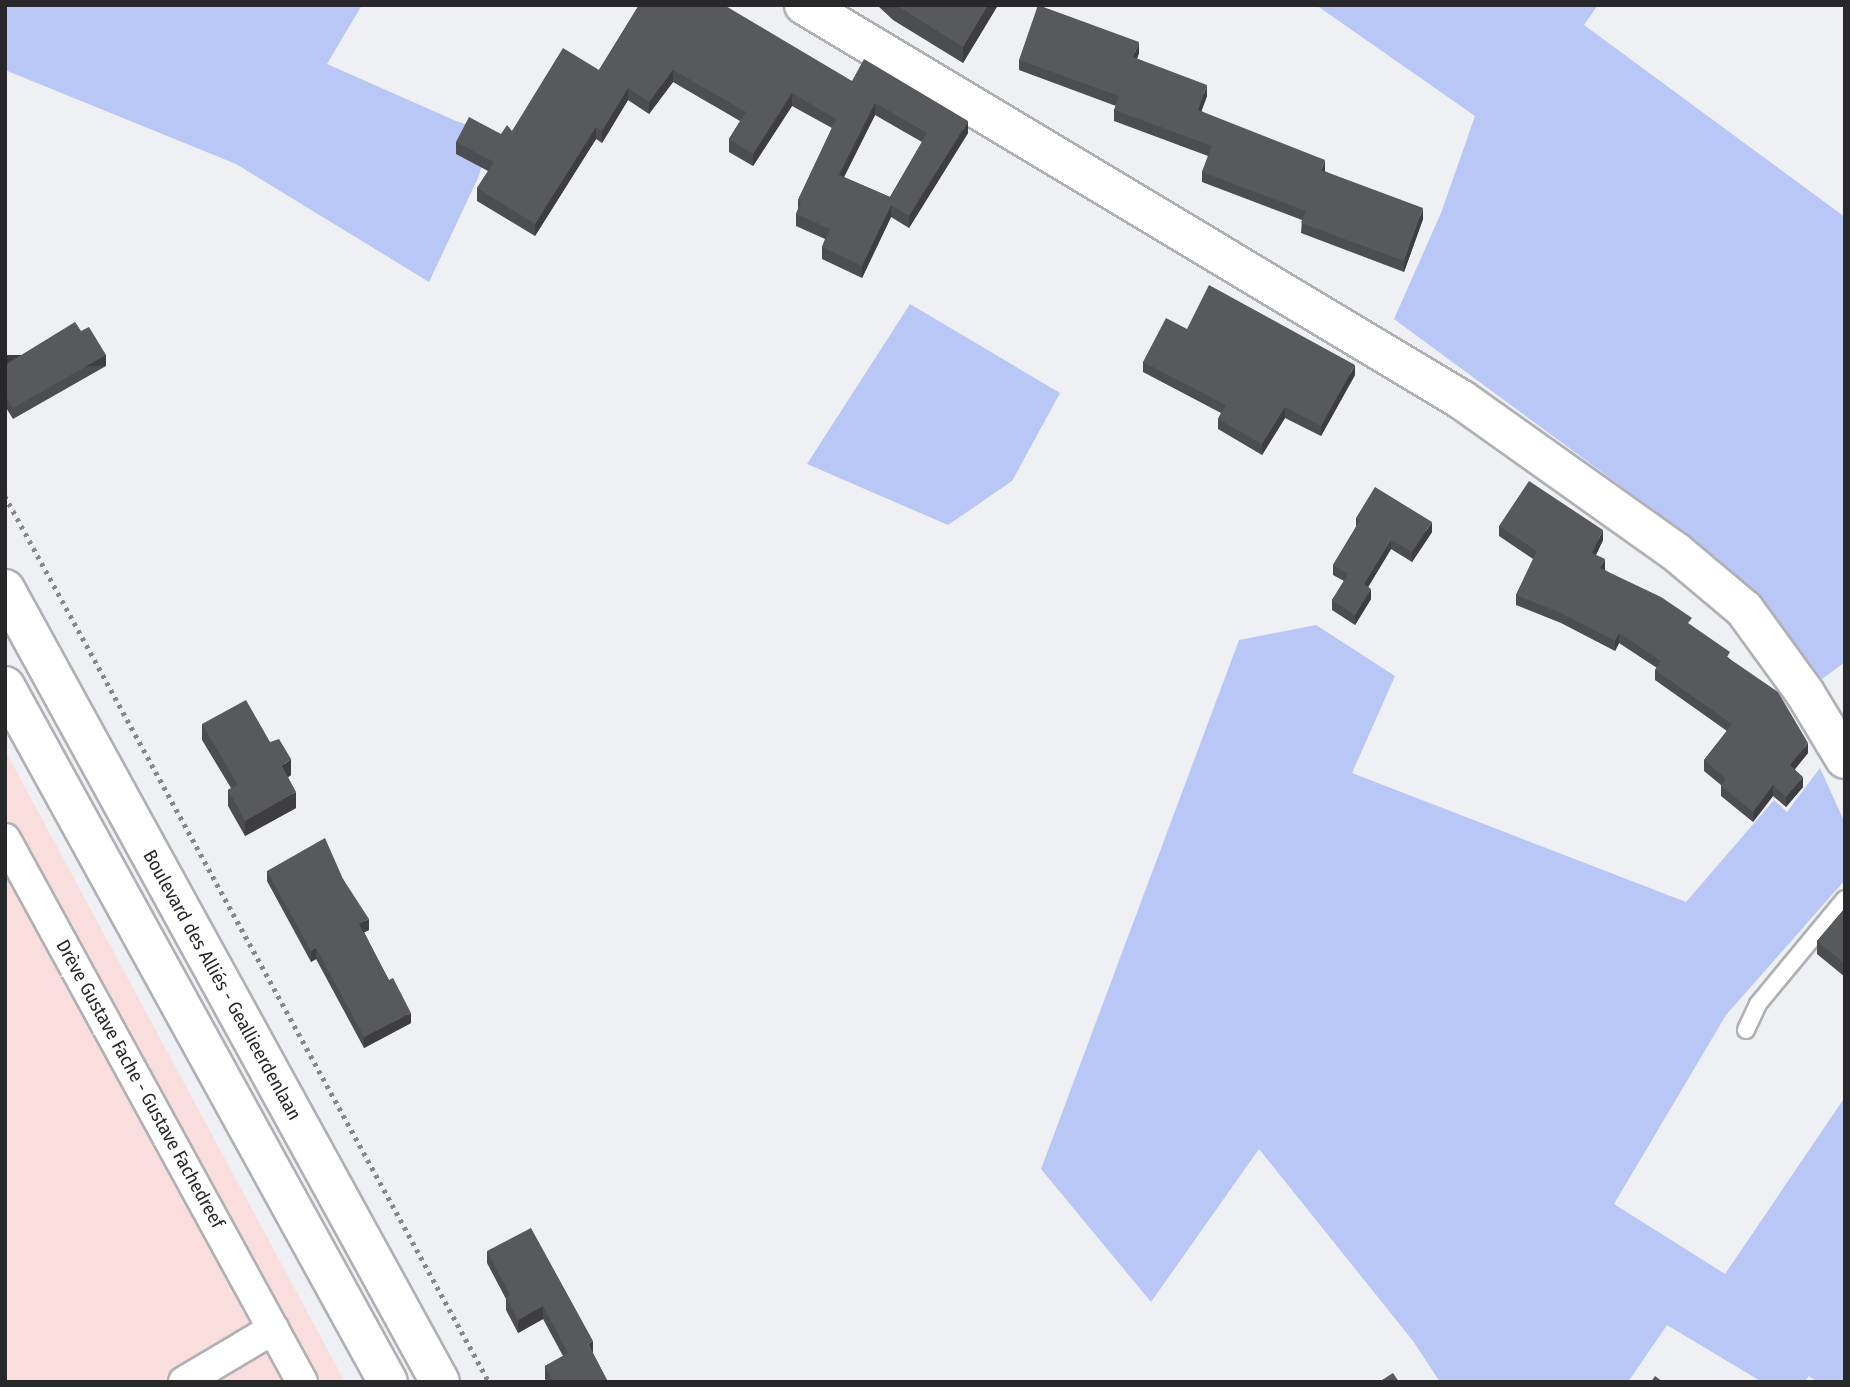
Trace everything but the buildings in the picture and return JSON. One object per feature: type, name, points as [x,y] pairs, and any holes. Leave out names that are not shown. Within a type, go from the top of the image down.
[{"type":"main road","points":[[804,5],[1462,400],[1676,552],[1744,609],[1805,693],[1845,759]]},
{"type":"main road","name":"Boulevard des Alliés - Geallieerdenlaan","points":[[5,589],[440,1382]]},
{"type":"main road","points":[[5,686],[388,1382]]},
{"type":"street","name":"Drève Gustave Fache - Gustave Fachedreef","points":[[5,839],[302,1382]]},
{"type":"street","points":[[184,1382],[273,1329]]},
{"type":"lane","points":[[1746,1030],[1758,1004],[1845,900]]},
{"type":"path","points":[[5,496],[489,1382]]},
{"type":"shaded area","points":[[5,5],[362,5],[327,64],[456,121],[493,133],[478,178],[429,282],[236,164],[5,70]]},
{"type":"shaded area","points":[[1316,5],[1598,5],[1584,25],[1845,217],[1845,662],[1822,679],[1760,606],[1667,520],[1394,319],[1441,213],[1475,116]]},
{"type":"shaded area","points":[[910,304],[1060,393],[1012,481],[948,525],[807,464]]},
{"type":"shaded area","points":[[1316,625],[1395,676],[1352,773],[1686,902],[1774,800],[1787,812],[1820,768],[1845,823],[1845,880],[1726,1015],[1614,1204],[1725,1274],[1845,1097],[1845,1382],[1817,1382],[1809,1376],[1805,1382],[1762,1382],[1667,1325],[1628,1382],[1440,1382],[1413,1341],[1259,1149],[1151,1302],[1041,1169],[1239,640]]},
{"type":"shaded area","points":[[5,750],[345,1382],[5,1382]]}]
